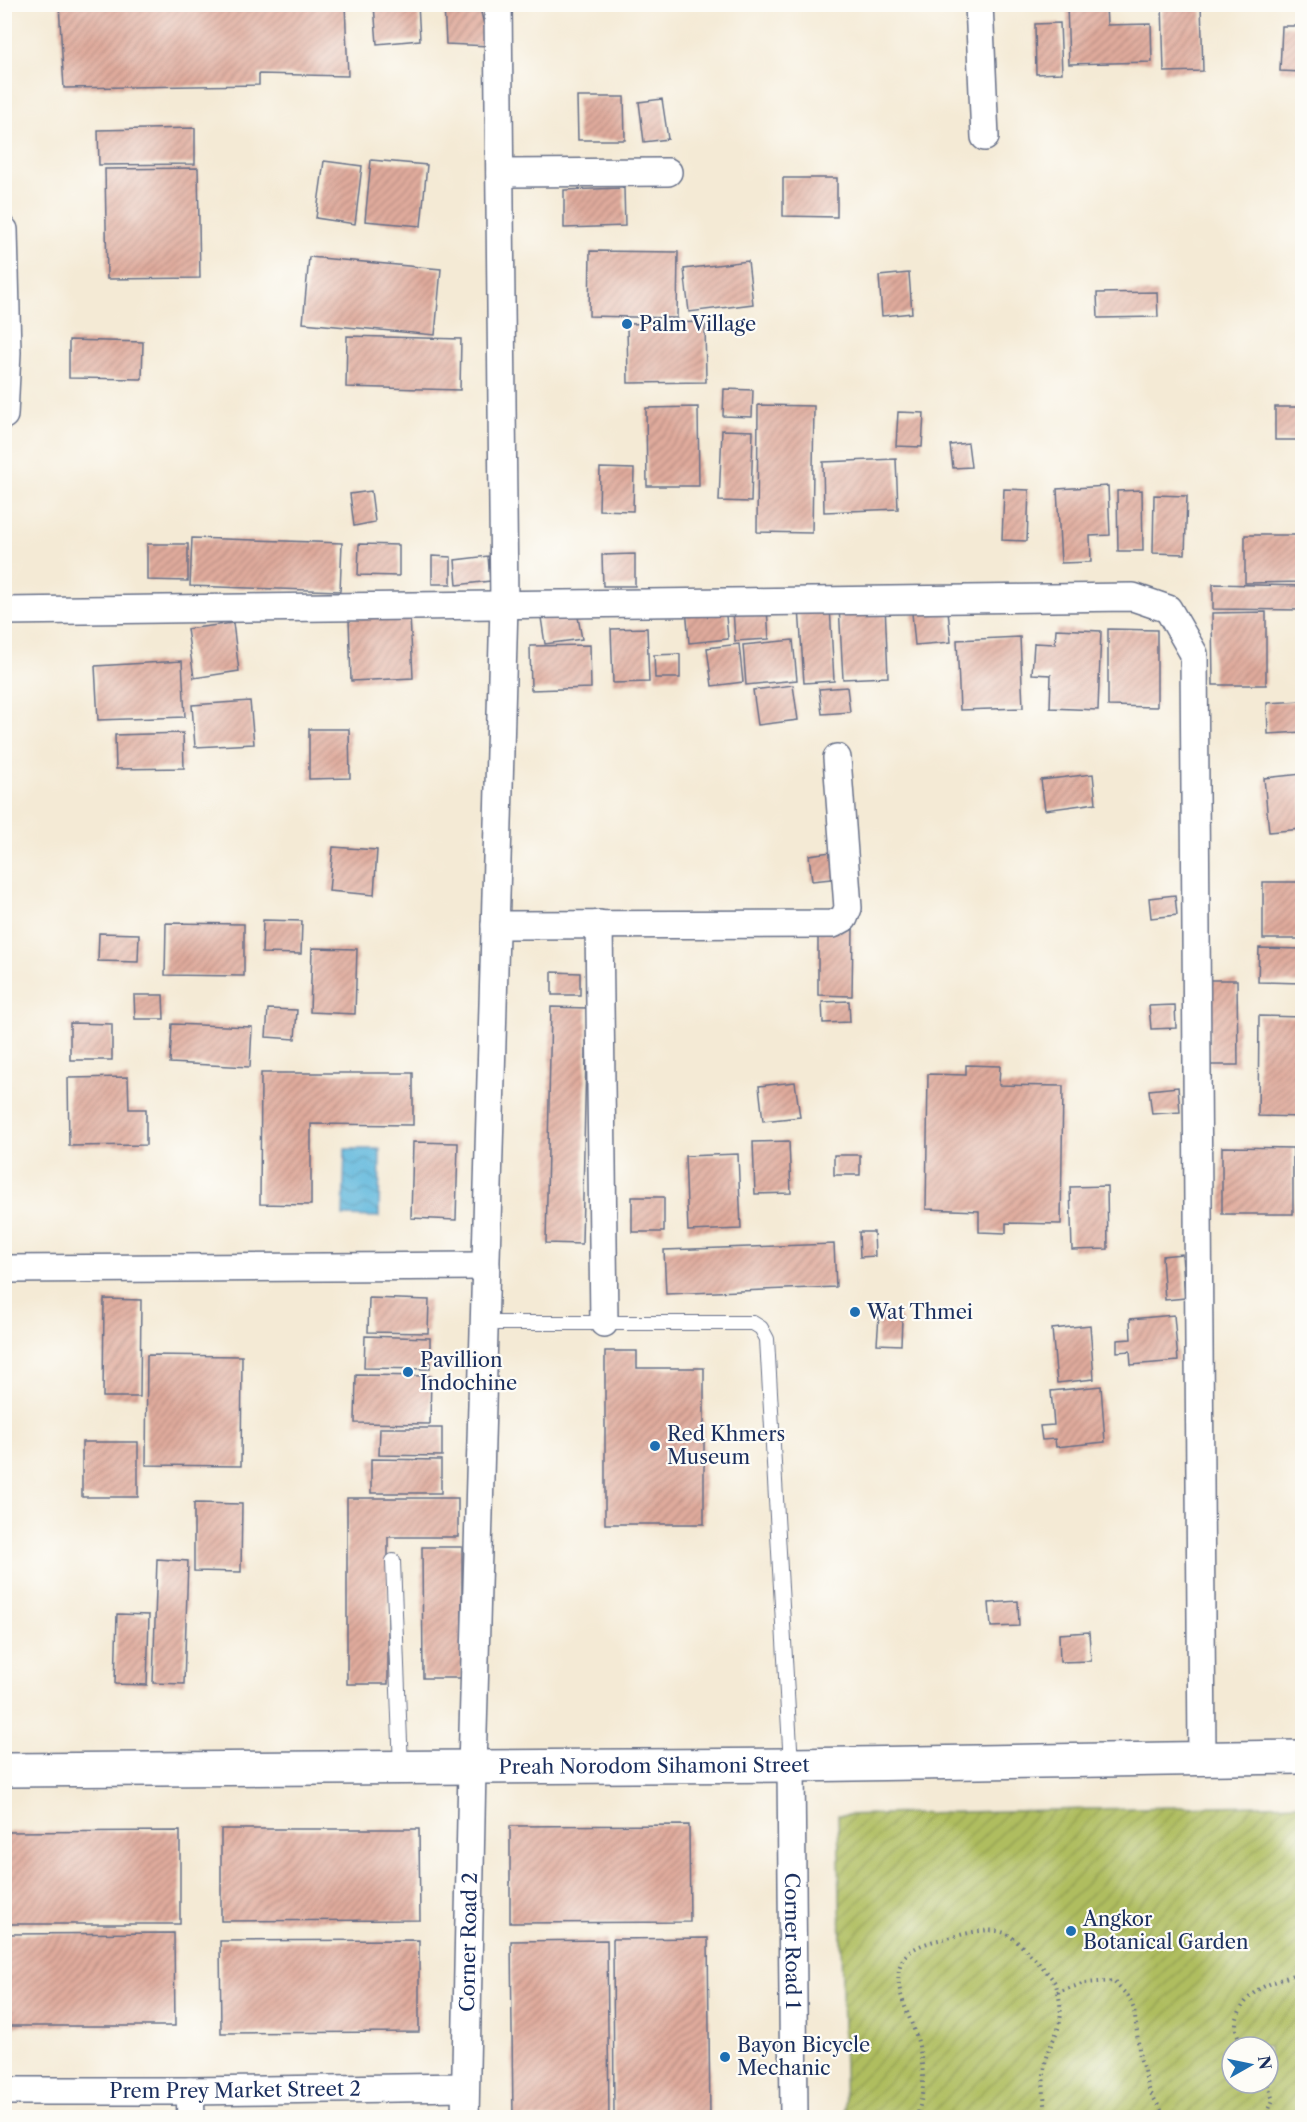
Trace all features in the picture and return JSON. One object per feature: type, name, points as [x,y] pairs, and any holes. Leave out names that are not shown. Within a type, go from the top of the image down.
[{"type":"main road","name":"Preah Norodom Sihamoni Street","points":[[4,1770],[791,1765],[1302,1757]]},
{"type":"street","name":"Corner Road 2","points":[[465,2118],[472,1768],[504,605],[498,4]]},
{"type":"street","points":[[979,4],[985,137]]},
{"type":"street","points":[[500,173],[668,172]]},
{"type":"street","points":[[4,230],[6,352],[4,415]]},
{"type":"street","points":[[4,611],[1133,597],[1168,609],[1194,654],[1202,1758]]},
{"type":"street","points":[[495,925],[833,924],[844,918],[848,908],[837,758]]},
{"type":"street","points":[[599,924],[604,1323]]},
{"type":"street","points":[[4,1269],[486,1266]]},
{"type":"street","name":"Corner Road 1","points":[[791,1765],[794,2118]]},
{"type":"street","name":"Prem Prey Market Street 2","points":[[4,2091],[190,2104],[465,2087]]},
{"type":"lane","points":[[486,1323],[753,1323],[761,1328],[767,1339],[791,1765]]},
{"type":"lane","points":[[393,1560],[401,1768]]},
{"type":"path","points":[[916,2118],[922,2101],[923,2076],[918,2042],[899,1983],[900,1964],[909,1951],[934,1941],[975,1931],[1007,1933],[1027,1950],[1056,1983],[1060,2021],[1046,2061],[1042,2084],[1047,2118]]},
{"type":"path","points":[[1239,2035],[1236,2028],[1244,2003],[1261,1987],[1290,1978],[1302,1970]]},
{"type":"path","points":[[1057,1992],[1085,1983],[1113,1981],[1128,1996],[1134,2009],[1140,2057],[1150,2092],[1166,2118]]},
{"type":"path","points":[[1263,2118],[1273,2100],[1271,2095]]},
{"type":"green space","name":"Angkor Botanical Garden","points":[[1302,1804],[1302,2117],[845,2117],[838,1815]]},
{"type":"water","points":[[345,1149],[380,1149],[379,1217],[343,1216]]},
{"type":"building","points":[[59,4],[345,4],[348,76],[259,74],[259,85],[64,88]]},
{"type":"building","points":[[418,4],[420,40],[377,44],[374,5]]},
{"type":"building","points":[[479,4],[489,46],[446,44],[444,5]]},
{"type":"building","points":[[1162,4],[1201,4],[1203,71],[1164,72]]},
{"type":"building","points":[[1067,5],[1106,5],[1107,25],[1151,24],[1152,62],[1069,64]]},
{"type":"building","points":[[1060,23],[1062,73],[1036,74],[1035,24]]},
{"type":"building","points":[[1282,26],[1302,26],[1302,72],[1280,71]]},
{"type":"building","points":[[577,97],[624,97],[625,140],[578,140]]},
{"type":"building","points":[[662,99],[668,139],[644,142],[639,102]]},
{"type":"building","points":[[195,128],[195,164],[99,165],[98,130]]},
{"type":"building","points":[[371,160],[427,165],[421,226],[365,221]]},
{"type":"building","points":[[324,161],[362,166],[355,224],[316,218]]},
{"type":"building","points":[[198,168],[200,278],[107,279],[105,169]]},
{"type":"building","points":[[783,178],[837,178],[837,217],[783,216]]},
{"type":"building","points":[[624,188],[625,226],[564,228],[564,190]]},
{"type":"building","points":[[590,251],[678,252],[677,318],[589,316]]},
{"type":"building","points":[[309,257],[441,269],[435,335],[303,323]]},
{"type":"building","points":[[748,261],[753,304],[689,312],[684,269]]},
{"type":"building","points":[[909,273],[912,313],[882,316],[879,276]]},
{"type":"building","points":[[1157,292],[1158,317],[1098,318],[1097,293]]},
{"type":"building","points":[[705,322],[706,382],[628,383],[627,324]]},
{"type":"building","points":[[347,336],[461,339],[460,390],[346,387]]},
{"type":"building","points":[[69,340],[143,342],[142,379],[69,378]]},
{"type":"building","points":[[724,389],[753,390],[752,417],[723,416]]},
{"type":"building","points":[[758,405],[814,406],[812,533],[757,532]]},
{"type":"building","points":[[698,407],[699,486],[647,486],[646,408]]},
{"type":"building","points":[[1275,407],[1302,407],[1302,440],[1275,440]]},
{"type":"building","points":[[898,412],[924,413],[922,447],[896,446]]},
{"type":"building","points":[[722,430],[753,431],[751,502],[719,501]]},
{"type":"building","points":[[968,443],[971,467],[953,468],[950,445]]},
{"type":"building","points":[[1300,456],[1302,456],[1302,523],[1299,523]]},
{"type":"building","points":[[896,459],[898,509],[824,512],[823,462]]},
{"type":"building","points":[[600,468],[634,469],[633,511],[599,510]]},
{"type":"building","points":[[1108,486],[1110,535],[1090,536],[1091,562],[1061,563],[1057,489]]},
{"type":"building","points":[[1004,489],[1029,490],[1027,541],[1002,540]]},
{"type":"building","points":[[1142,490],[1143,551],[1118,551],[1117,491]]},
{"type":"building","points":[[371,491],[375,522],[354,526],[350,494]]},
{"type":"building","points":[[1154,495],[1187,496],[1185,554],[1153,553]]},
{"type":"building","points":[[1245,535],[1302,535],[1302,582],[1245,583]]},
{"type":"building","points":[[192,538],[342,543],[340,591],[190,586]]},
{"type":"building","points":[[147,544],[188,544],[188,581],[147,580]]},
{"type":"building","points":[[359,544],[399,545],[399,576],[358,575]]},
{"type":"building","points":[[635,554],[635,586],[603,586],[602,555]]},
{"type":"building","points":[[432,556],[451,557],[451,584],[432,584]]},
{"type":"building","points":[[488,556],[490,581],[457,585],[455,560]]},
{"type":"building","points":[[1213,584],[1302,586],[1302,610],[1213,609]]},
{"type":"building","points":[[725,604],[728,639],[689,643],[686,608]]},
{"type":"building","points":[[885,604],[888,677],[843,679],[839,606]]},
{"type":"building","points":[[576,606],[582,639],[545,644],[540,611]]},
{"type":"building","points":[[830,606],[834,681],[804,683],[799,608]]},
{"type":"building","points":[[767,608],[769,639],[735,641],[733,609]]},
{"type":"building","points":[[948,610],[951,642],[915,645],[912,613]]},
{"type":"building","points":[[1266,612],[1266,685],[1213,685],[1212,613]]},
{"type":"building","points":[[410,615],[413,678],[351,681],[349,618]]},
{"type":"building","points":[[233,623],[239,671],[194,678],[187,629]]},
{"type":"building","points":[[647,628],[649,682],[613,683],[611,629]]},
{"type":"building","points":[[1056,629],[1101,631],[1098,710],[1050,708],[1051,675],[1032,674],[1034,643],[1055,644]]},
{"type":"building","points":[[1108,629],[1157,630],[1157,707],[1108,706]]},
{"type":"building","points":[[1020,637],[1023,708],[960,710],[957,640]]},
{"type":"building","points":[[793,640],[797,680],[746,685],[743,645]]},
{"type":"building","points":[[739,644],[743,682],[712,686],[707,648]]},
{"type":"building","points":[[590,645],[591,688],[531,690],[530,646]]},
{"type":"building","points":[[680,654],[680,678],[655,678],[654,655]]},
{"type":"building","points":[[182,661],[185,717],[98,720],[95,666]]},
{"type":"building","points":[[793,685],[798,720],[758,725],[753,690]]},
{"type":"building","points":[[847,687],[850,712],[822,714],[819,689]]},
{"type":"building","points":[[250,701],[254,744],[195,747],[192,705]]},
{"type":"building","points":[[1302,701],[1302,732],[1268,734],[1267,703]]},
{"type":"building","points":[[309,729],[349,729],[350,778],[309,779]]},
{"type":"building","points":[[183,733],[184,768],[116,769],[115,735]]},
{"type":"building","points":[[1093,774],[1096,803],[1045,810],[1041,780]]},
{"type":"building","points":[[1302,774],[1302,829],[1269,832],[1264,778]]},
{"type":"building","points":[[333,847],[377,850],[374,895],[329,891]]},
{"type":"building","points":[[838,851],[841,878],[812,881],[809,855]]},
{"type":"building","points":[[1263,882],[1302,882],[1302,939],[1263,939]]},
{"type":"building","points":[[1175,895],[1177,915],[1151,918],[1149,898]]},
{"type":"building","points":[[263,920],[302,921],[301,954],[262,953]]},
{"type":"building","points":[[166,923],[244,924],[244,976],[165,975]]},
{"type":"building","points":[[818,929],[853,929],[852,996],[818,995]]},
{"type":"building","points":[[99,933],[139,934],[138,962],[98,961]]},
{"type":"building","points":[[312,948],[357,949],[355,1014],[310,1012]]},
{"type":"building","points":[[1259,948],[1302,949],[1302,983],[1258,982]]},
{"type":"building","points":[[552,972],[580,973],[580,995],[552,995]]},
{"type":"building","points":[[1209,980],[1237,980],[1238,1065],[1210,1065]]},
{"type":"building","points":[[134,995],[163,995],[164,1019],[135,1019]]},
{"type":"building","points":[[849,1001],[850,1022],[823,1023],[822,1002]]},
{"type":"building","points":[[1175,1005],[1176,1028],[1151,1029],[1149,1006]]},
{"type":"building","points":[[551,1007],[587,1008],[582,1244],[546,1243]]},
{"type":"building","points":[[268,1009],[297,1010],[295,1039],[266,1037]]},
{"type":"building","points":[[1259,1016],[1302,1017],[1302,1117],[1258,1116]]},
{"type":"building","points":[[70,1023],[112,1024],[112,1060],[70,1060]]},
{"type":"building","points":[[172,1024],[252,1027],[250,1067],[170,1063]]},
{"type":"building","points":[[966,1065],[1000,1066],[999,1085],[1063,1086],[1061,1224],[1006,1223],[1006,1233],[979,1232],[979,1211],[926,1209],[928,1074],[966,1075]]},
{"type":"building","points":[[261,1073],[413,1073],[413,1125],[311,1124],[311,1205],[260,1204]]},
{"type":"building","points":[[128,1077],[129,1109],[146,1109],[146,1145],[69,1146],[68,1078]]},
{"type":"building","points":[[795,1082],[800,1117],[763,1121],[759,1086]]},
{"type":"building","points":[[1178,1087],[1180,1112],[1152,1114],[1149,1090]]},
{"type":"building","points":[[789,1141],[791,1193],[755,1194],[753,1142]]},
{"type":"building","points":[[413,1142],[458,1143],[456,1220],[411,1218]]},
{"type":"building","points":[[1222,1147],[1293,1148],[1293,1214],[1222,1214]]},
{"type":"building","points":[[738,1154],[741,1229],[688,1231],[685,1156]]},
{"type":"building","points":[[834,1155],[860,1155],[860,1175],[834,1175]]},
{"type":"building","points":[[1107,1186],[1108,1249],[1072,1250],[1070,1187]]},
{"type":"building","points":[[632,1197],[664,1197],[664,1232],[632,1232]]},
{"type":"building","points":[[859,1232],[874,1232],[875,1256],[860,1257]]},
{"type":"building","points":[[834,1244],[836,1287],[666,1294],[664,1250]]},
{"type":"building","points":[[1182,1254],[1185,1298],[1165,1300],[1162,1256]]},
{"type":"building","points":[[369,1298],[429,1300],[428,1333],[368,1332]]},
{"type":"building","points":[[104,1299],[141,1300],[140,1397],[103,1397]]},
{"type":"building","points":[[1174,1315],[1178,1361],[1131,1365],[1130,1351],[1117,1352],[1117,1340],[1131,1339],[1130,1319]]},
{"type":"building","points":[[879,1316],[902,1318],[901,1345],[877,1344]]},
{"type":"building","points":[[1090,1325],[1094,1379],[1057,1383],[1052,1329]]},
{"type":"building","points":[[365,1336],[430,1338],[430,1369],[364,1368]]},
{"type":"building","name":"Red Khmers Museum","points":[[605,1351],[637,1351],[637,1368],[704,1368],[704,1524],[605,1524]]},
{"type":"building","points":[[147,1355],[242,1356],[241,1466],[146,1465]]},
{"type":"building","points":[[356,1375],[431,1376],[430,1424],[355,1423]]},
{"type":"building","points":[[1101,1386],[1105,1442],[1056,1447],[1055,1439],[1042,1440],[1040,1426],[1054,1425],[1051,1391]]},
{"type":"building","points":[[380,1428],[442,1428],[442,1456],[379,1455]]},
{"type":"building","points":[[82,1442],[138,1442],[138,1497],[82,1497]]},
{"type":"building","points":[[371,1459],[441,1460],[441,1493],[371,1493]]},
{"type":"building","points":[[347,1498],[458,1498],[458,1537],[388,1537],[388,1684],[347,1684]]},
{"type":"building","points":[[194,1503],[242,1504],[241,1572],[194,1571]]},
{"type":"building","points":[[422,1547],[462,1547],[462,1678],[423,1678]]},
{"type":"building","points":[[157,1559],[188,1561],[184,1684],[153,1683]]},
{"type":"building","points":[[1018,1601],[1019,1626],[991,1627],[989,1603]]},
{"type":"building","points":[[117,1614],[149,1615],[147,1685],[115,1684]]},
{"type":"building","points":[[1089,1632],[1091,1661],[1060,1662],[1059,1634]]},
{"type":"building","points":[[689,1825],[690,1922],[510,1923],[510,1826]]},
{"type":"building","points":[[221,1829],[419,1829],[420,1920],[221,1921]]},
{"type":"building","points":[[180,1831],[180,1924],[4,1924],[4,1832]]},
{"type":"building","points":[[174,1933],[175,2026],[4,2026],[4,1934]]},
{"type":"building","points":[[708,1938],[710,2118],[614,2118],[613,1939]]},
{"type":"building","points":[[419,1940],[419,2032],[221,2033],[220,1941]]},
{"type":"building","points":[[607,1940],[609,2118],[513,2118],[511,1941]]},
{"type":"place","name":"Palm Village","points":[[627,324]]},
{"type":"place","name":"Wat Thmei","points":[[855,1312]]},
{"type":"place","name":"Pavillion Indochine","points":[[408,1372]]},
{"type":"place","name":"Red Khmers Museum","points":[[655,1446]]},
{"type":"place","name":"Angkor Botanical Garden","points":[[1071,1931]]},
{"type":"place","name":"Bayon Bicycle Mechanic","points":[[725,2057]]}]
